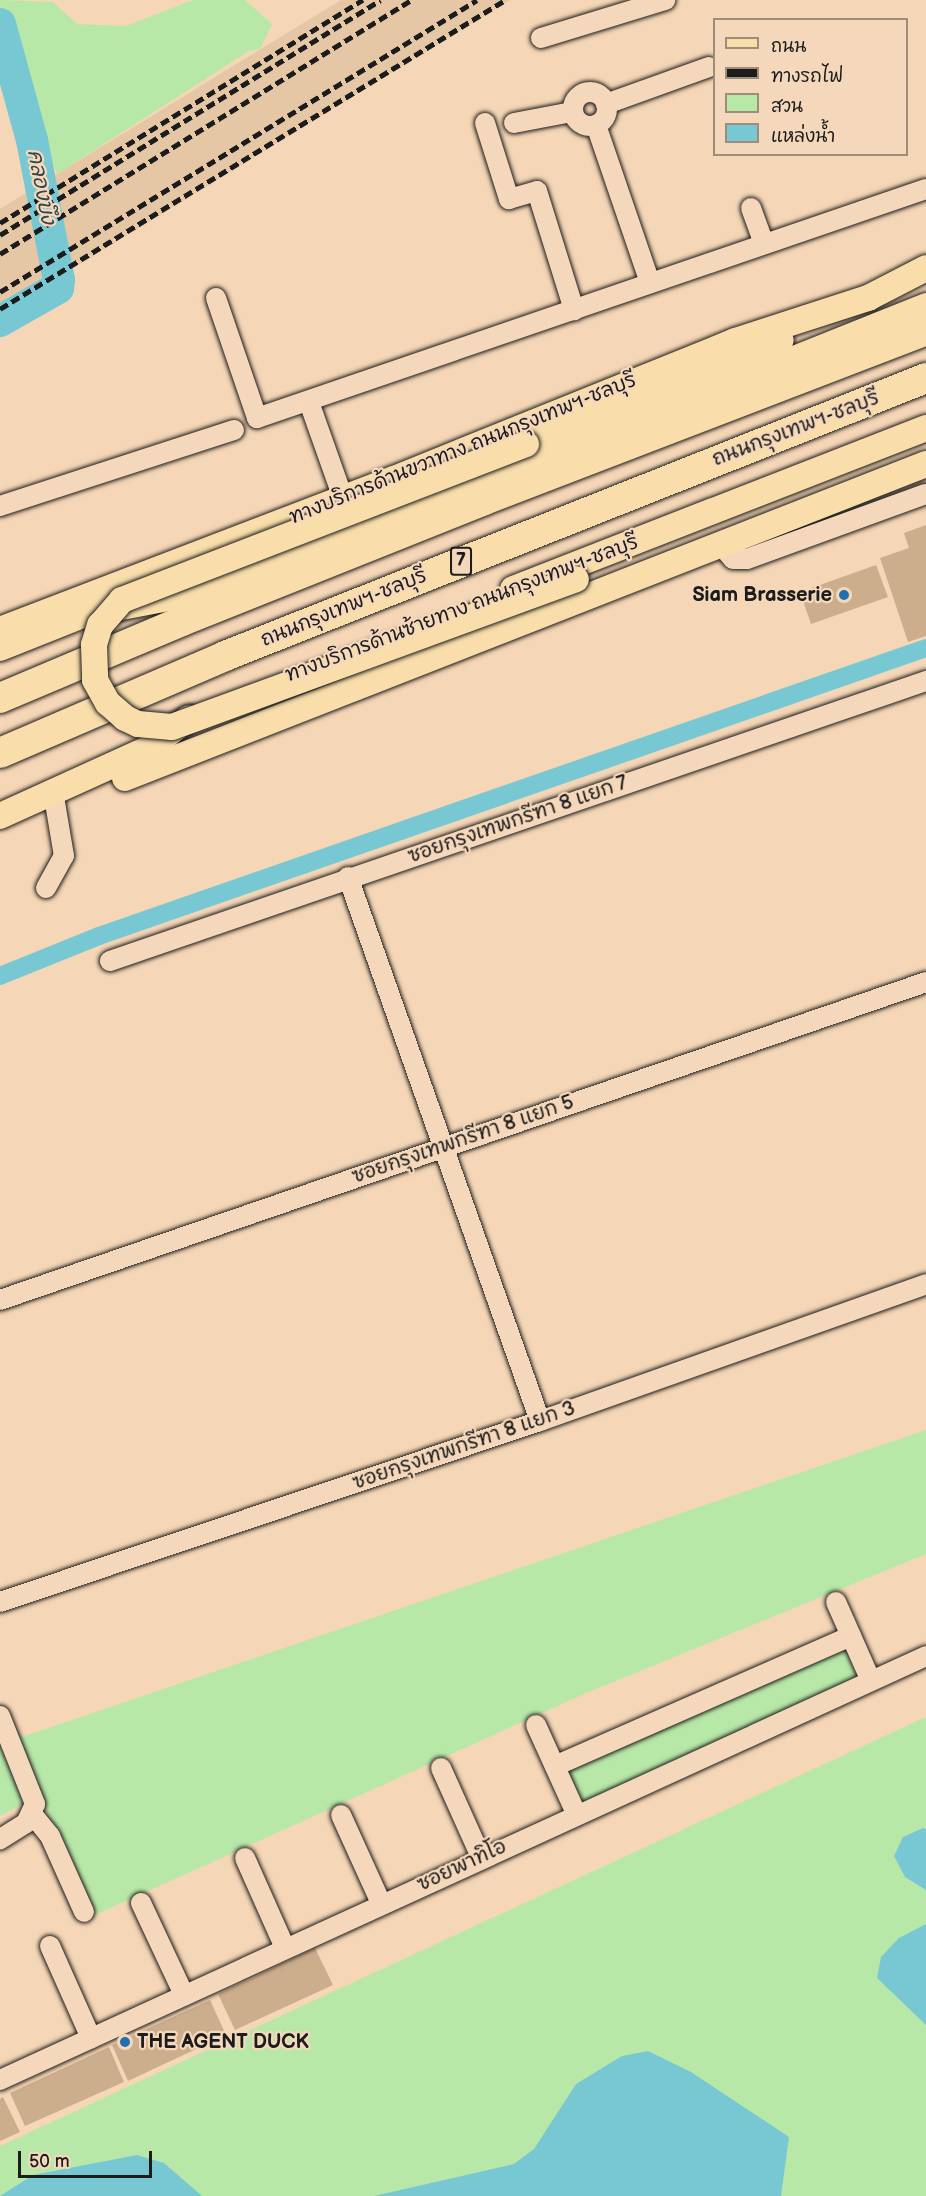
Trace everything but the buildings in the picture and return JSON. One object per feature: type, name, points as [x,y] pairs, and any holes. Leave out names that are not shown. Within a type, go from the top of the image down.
[{"type":"highway","points":[[0,698],[484,500],[926,330]]},
{"type":"highway","name":"ถนนกรุงเทพฯ-ชลบุรี","points":[[0,753],[225,656],[926,378]]},
{"type":"main road","name":"ทางบริการด้านขวาทาง ถนนกรุงเทพฯ-ชลบุรี","points":[[0,630],[343,498],[735,341],[868,298],[926,268]]},
{"type":"main road","points":[[856,491],[808,498],[767,510],[172,727],[138,724],[125,718],[108,703],[95,680],[94,645],[100,625],[122,600],[699,378],[868,298]]},
{"type":"main road","name":"ทางบริการด้านขวาทาง ถนนกรุงเทพฯ-ชลบุรี","points":[[0,648],[85,614],[168,598],[218,581],[703,397],[926,306]]},
{"type":"main road","name":"ทางบริการด้านซ้ายทาง ถนนกรุงเทพฯ-ชลบุรี","points":[[4,814],[148,749],[192,716],[923,433]]},
{"type":"main road","name":"ทางบริการด้านซ้ายทาง ถนนกรุงเทพฯ-ชลบุรี","points":[[4,814],[55,803],[926,464]]},
{"type":"street","points":[[541,38],[665,0]]},
{"type":"street","points":[[606,104],[709,67]]},
{"type":"street","points":[[572,112],[576,98],[582,93],[596,93],[606,104]]},
{"type":"street","points":[[572,112],[581,124],[596,125],[603,120],[606,104]]},
{"type":"street","points":[[514,123],[572,112]]},
{"type":"street","points":[[485,123],[509,200],[537,191],[574,310]]},
{"type":"street","points":[[596,125],[650,283]]},
{"type":"street","points":[[216,298],[257,418],[926,189]]},
{"type":"street","points":[[751,208],[764,244]]},
{"type":"street","points":[[309,402],[343,498]]},
{"type":"street","points":[[0,506],[234,430]]},
{"type":"street","points":[[721,545],[733,559],[747,559],[926,494]]},
{"type":"street","name":"ซอยกรุงเทพกรีฑา 8 แยก 7","points":[[110,961],[926,681]]},
{"type":"street","points":[[46,888],[64,856],[55,803]]},
{"type":"street","points":[[348,878],[540,1421]]},
{"type":"street","name":"ซอยกรุงเทพกรีฑา 8 แยก 5","points":[[0,1300],[926,982]]},
{"type":"street","name":"ซอยกรุงเทพกรีฑา 8 แยก 3","points":[[0,1602],[540,1421],[926,1284]]},
{"type":"street","points":[[836,1602],[871,1681]]},
{"type":"street","points":[[555,1766],[851,1636]]},
{"type":"street","name":"ซอยพาทิโอ","points":[[0,2080],[576,1813],[926,1656]]},
{"type":"street","points":[[0,1716],[35,1804],[33,1815],[0,1839]]},
{"type":"street","points":[[536,1725],[576,1813]]},
{"type":"street","points":[[441,1768],[481,1857]]},
{"type":"street","points":[[33,1815],[50,1836],[84,1912]]},
{"type":"street","points":[[341,1815],[381,1903]]},
{"type":"street","points":[[245,1858],[285,1948]]},
{"type":"street","points":[[141,1903],[184,1995]]},
{"type":"street","points":[[50,1946],[91,2038]]},
{"type":"shaded area","points":[[341,0],[510,0],[0,313],[0,209]]},
{"type":"green space","points":[[0,0],[53,2],[77,24],[126,26],[193,0],[245,0],[272,24],[260,49],[249,51],[57,174],[0,16]]},
{"type":"green space","points":[[926,1430],[926,1554],[584,1694],[95,1915],[39,1795],[0,1816],[0,1707],[22,1737]]},
{"type":"green space","points":[[849,1645],[863,1678],[582,1804],[565,1769]]},
{"type":"green space","points":[[926,1717],[926,2196],[0,2196],[0,2146]]},
{"type":"water","points":[[923,1828],[926,1829],[926,1890],[905,1877],[894,1856],[903,1837]]},
{"type":"water","points":[[926,1924],[926,2025],[877,1978],[881,1957],[899,1938]]},
{"type":"water","points":[[648,2051],[691,2072],[789,2137],[781,2196],[374,2196],[514,2164],[534,2149],[576,2084],[622,2056]]},
{"type":"water","points":[[137,2155],[164,2163],[202,2196],[0,2196],[33,2175]]},
{"type":"waterway","name":"คลองบึง","points":[[0,24],[32,140],[59,280],[58,288],[0,321]]},
{"type":"waterway","points":[[0,976],[99,936],[926,648]]},
{"type":"railway","points":[[0,223],[363,0]]},
{"type":"railway","points":[[0,235],[380,0]]},
{"type":"railway","points":[[0,254],[412,0]]},
{"type":"railway","points":[[0,292],[477,0]]},
{"type":"railway","points":[[0,309],[505,0]]},
{"type":"place","name":"Siam Brasserie","points":[[844,595]]},
{"type":"place","name":"THE AGENT DUCK","points":[[125,2042]]}]
